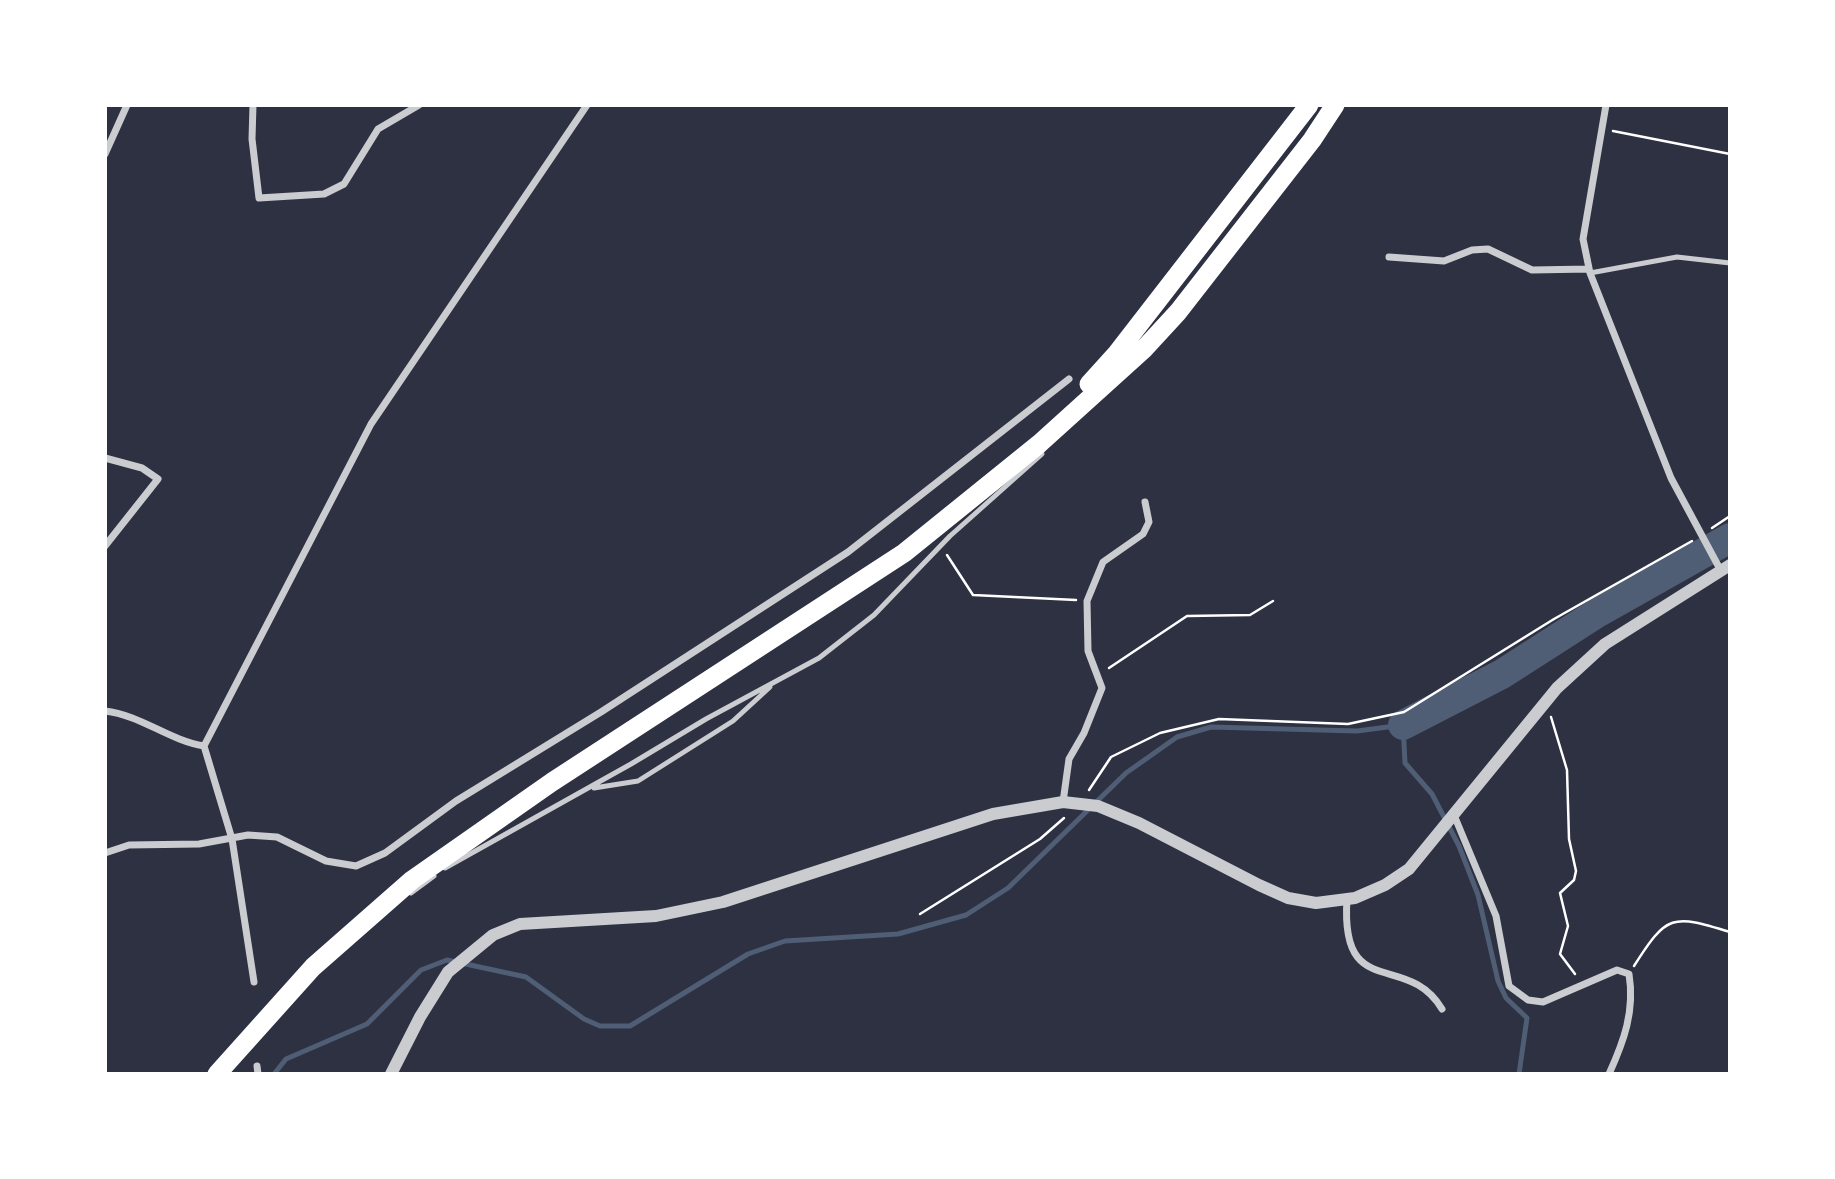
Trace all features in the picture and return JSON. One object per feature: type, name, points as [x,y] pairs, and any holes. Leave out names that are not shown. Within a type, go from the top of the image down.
[{"type":"highway","points":[[203,1074],[309,959],[404,874],[535,781],[899,545],[1042,429],[1117,353],[1309,105]]},
{"type":"highway","points":[[217,1074],[265,1017],[346,936],[437,861],[552,782],[904,553],[991,486],[1143,350],[1178,312],[1312,140],[1335,105]]},
{"type":"street","points":[[105,154],[127,105]]},
{"type":"street","points":[[253,105],[252,139],[259,198],[324,194],[344,184],[379,129],[419,105]]},
{"type":"street","points":[[254,982],[232,839],[204,746],[371,424],[587,105]]},
{"type":"street","points":[[391,1074],[420,1017],[448,972],[493,935],[520,924],[656,916],[723,902],[993,814],[1063,802],[1098,806],[1139,823],[1288,898],[1316,903],[1347,899],[1385,885],[1409,869],[1547,701],[1605,644],[1726,568],[1702,535],[1671,478],[1590,271],[1583,239],[1606,105]]},
{"type":"street","points":[[1389,257],[1444,261],[1472,250],[1488,249],[1532,270],[1590,271]]},
{"type":"street","points":[[105,853],[129,845],[199,844],[248,835],[277,837],[326,861],[356,866],[385,853],[456,801],[601,712],[848,552],[1069,379]]},
{"type":"street","points":[[105,458],[142,468],[158,479],[105,546]]},
{"type":"street","points":[[1063,802],[1069,759],[1084,733],[1102,688],[1088,651],[1087,601],[1103,562],[1143,534],[1149,522],[1145,502]]},
{"type":"street","points":[[105,711],[125,713],[183,743],[204,746]]},
{"type":"street","points":[[1454,815],[1496,916],[1509,986],[1528,1000],[1543,1002],[1617,970],[1629,974],[1631,1009],[1624,1041],[1609,1074]]},
{"type":"street","points":[[1347,899],[1345,929],[1360,959],[1382,975],[1408,978],[1423,985],[1432,993],[1441,1009]]},
{"type":"lane","points":[[1590,271],[1650,259],[1677,257],[1730,263]]},
{"type":"lane","points":[[1058,438],[1084,404]]},
{"type":"lane","points":[[402,901],[473,851],[819,658],[854,632],[894,596],[950,536],[1050,446]]},
{"type":"lane","points":[[585,790],[638,781],[733,721],[778,681]]},
{"type":"lane","points":[[265,1017],[343,951]]},
{"type":"path","points":[[1601,128],[1730,154]]},
{"type":"path","points":[[920,914],[1040,839],[1080,804],[1111,757],[1160,733],[1219,719],[1348,724],[1404,712],[1554,619],[1702,535],[1730,516]]},
{"type":"path","points":[[955,567],[973,595],[1087,601]]},
{"type":"path","points":[[1097,676],[1187,616],[1250,615],[1273,601]]},
{"type":"path","points":[[1547,701],[1567,770],[1569,839],[1576,871],[1574,880],[1560,893],[1568,926],[1560,954],[1583,985]]},
{"type":"path","points":[[1629,974],[1654,935],[1665,925],[1680,920],[1730,932]]},
{"type":"waterway","points":[[1403,725],[1502,674],[1597,613],[1730,538]]},
{"type":"waterway","points":[[274,1074],[286,1059],[367,1024],[421,970],[447,960],[526,977],[584,1019],[600,1026],[630,1026],[748,954],[785,941],[898,934],[966,915],[1008,888],[1126,773],[1177,737],[1211,727],[1357,731],[1403,725],[1405,763],[1432,794],[1459,846],[1478,895],[1498,981],[1506,998],[1527,1018],[1519,1074]]}]
